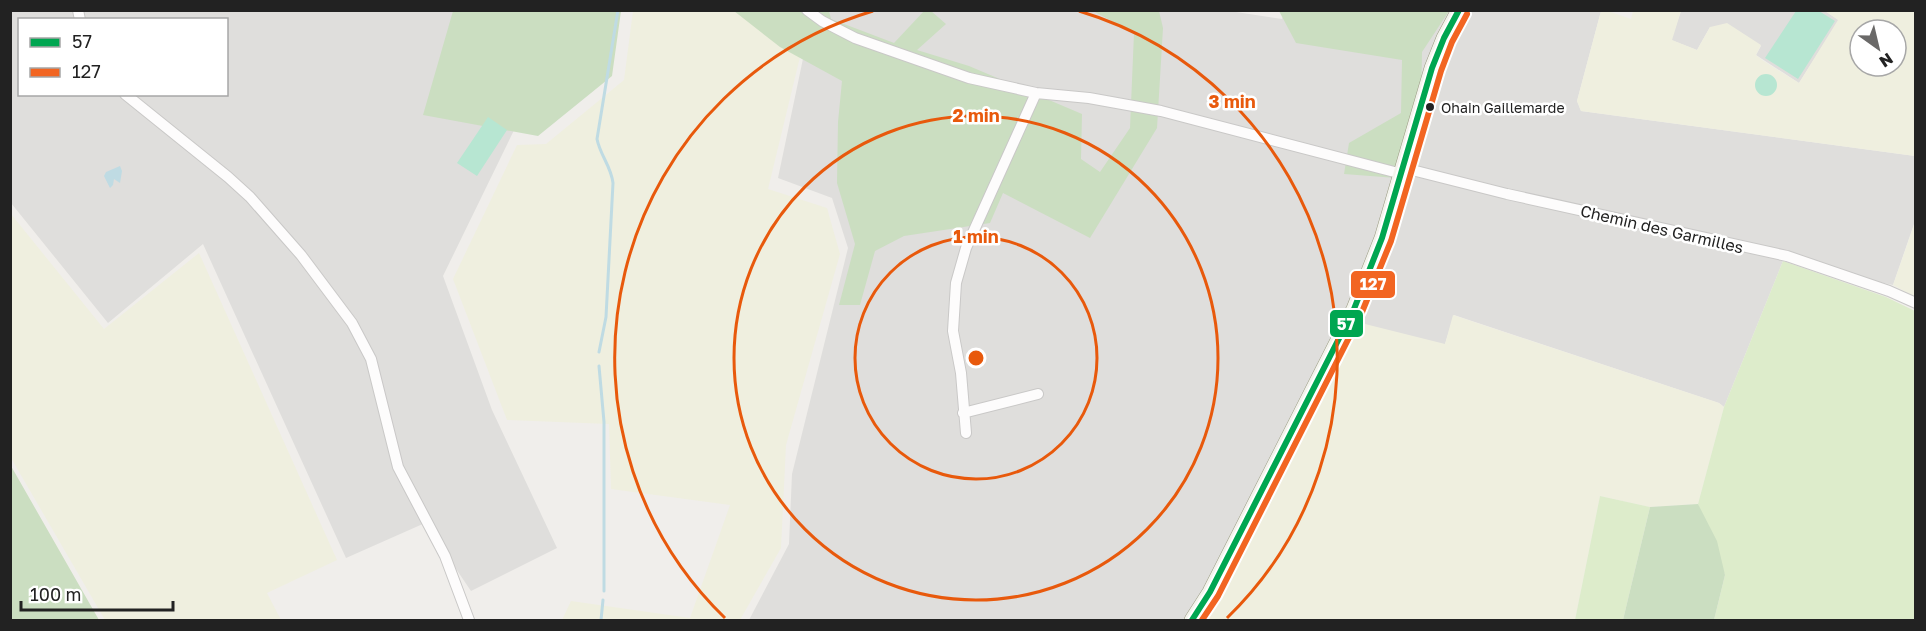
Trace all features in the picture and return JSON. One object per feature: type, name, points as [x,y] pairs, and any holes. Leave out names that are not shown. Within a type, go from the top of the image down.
[{"type":"main road","points":[[1192,621],[1210,592],[1354,309],[1382,238],[1432,68],[1459,10]]},
{"type":"street","name":"Chemin des Garmilles","points":[[807,10],[835,29],[887,51],[969,78],[1036,93],[1089,98],[1161,111],[1403,171],[1787,256],[1889,291],[1916,303]]},
{"type":"street","points":[[966,433],[961,373],[953,331],[956,283],[966,248],[1036,93]]},
{"type":"street","points":[[127,96],[250,197],[301,255],[352,323],[371,359],[398,467],[445,556],[469,621]]},
{"type":"street","points":[[963,413],[1038,394]]},
{"type":"shaded area","points":[[1223,10],[1282,19],[1285,10],[1601,11],[1577,101],[1581,111],[1915,156],[1915,221],[1893,285],[1783,261],[1724,407],[1719,403],[1454,315],[1445,344],[1224,587],[1204,620],[749,620],[789,544],[792,474],[848,248],[832,198],[778,178],[813,11]]},
{"type":"shaded area","points":[[10,11],[560,11],[554,48],[443,276],[492,410],[557,548],[471,591],[425,523],[346,558],[203,244],[108,323],[11,203]]},
{"type":"shaded area","points":[[1681,11],[1825,11],[1839,20],[1799,83],[1756,55],[1761,46],[1710,27],[1697,50],[1671,40]]},
{"type":"green space","points":[[453,11],[621,11],[612,76],[538,136],[423,115]]},
{"type":"green space","points":[[633,11],[753,11],[801,53],[768,189],[827,208],[840,254],[786,445],[781,548],[740,620],[562,620],[571,601],[690,618],[730,505],[611,489],[609,424],[507,420],[453,279],[517,145],[546,144],[624,80]]},
{"type":"green space","points":[[734,11],[829,11],[831,19],[894,43],[924,11],[931,11],[946,24],[917,50],[969,66],[1082,114],[1081,159],[1100,172],[1130,128],[1134,33],[1093,11],[1159,11],[1163,28],[1157,128],[1090,238],[1003,193],[990,223],[904,236],[875,251],[860,305],[839,305],[855,244],[837,183],[838,122],[842,81],[780,47]]},
{"type":"green space","points":[[1279,11],[1449,11],[1422,52],[1421,103],[1409,179],[1344,174],[1349,143],[1401,113],[1402,60],[1296,43]]},
{"type":"green space","points":[[1601,11],[1608,11],[1631,19],[1633,11],[1681,11],[1672,40],[1697,50],[1710,27],[1727,23],[1761,45],[1756,55],[1762,60],[1799,83],[1838,20],[1825,11],[1915,11],[1915,156],[1581,111],[1577,101]]},
{"type":"green space","points":[[1796,11],[1819,11],[1835,21],[1798,79],[1765,58]]},
{"type":"green space","points":[[1766,74],[1774,77],[1777,85],[1774,93],[1766,96],[1758,93],[1755,85],[1758,77]]},
{"type":"green space","points":[[488,117],[507,130],[477,176],[457,163]]},
{"type":"green space","points":[[11,214],[104,329],[199,253],[337,560],[267,593],[281,620],[105,620],[11,458]]},
{"type":"green space","points":[[1915,222],[1915,297],[1893,285]]},
{"type":"green space","points":[[1783,261],[1886,297],[1915,311],[1915,620],[1714,620],[1725,575],[1698,504],[1724,407]]},
{"type":"green space","points":[[1453,315],[1719,403],[1724,407],[1698,504],[1650,507],[1600,496],[1575,620],[1204,620],[1361,323],[1445,344]]},
{"type":"green space","points":[[11,466],[99,620],[11,620]]},
{"type":"green space","points":[[1600,496],[1650,507],[1623,620],[1575,620]]},
{"type":"green space","points":[[1698,504],[1717,541],[1725,575],[1714,620],[1623,620],[1650,507]]},
{"type":"water","points":[[120,166],[122,171],[120,183],[114,179],[110,188],[104,176],[106,172]]},
{"type":"waterway","points":[[599,352],[606,317],[613,183],[597,139],[618,10]]},
{"type":"waterway","points":[[599,366],[604,422],[604,591]]},
{"type":"waterway","points":[[601,620],[603,600]]},
{"type":"transit line","name":"57","points":[[1192,620],[1210,592],[1354,309],[1382,238],[1432,68],[1459,10]]},
{"type":"transit line","name":"127","points":[[1202,620],[1218,596],[1362,312],[1391,241],[1441,71],[1452,42],[1467,14]]},
{"type":"place","name":"Ohain Gaillemarde","points":[[1430,107]]}]
